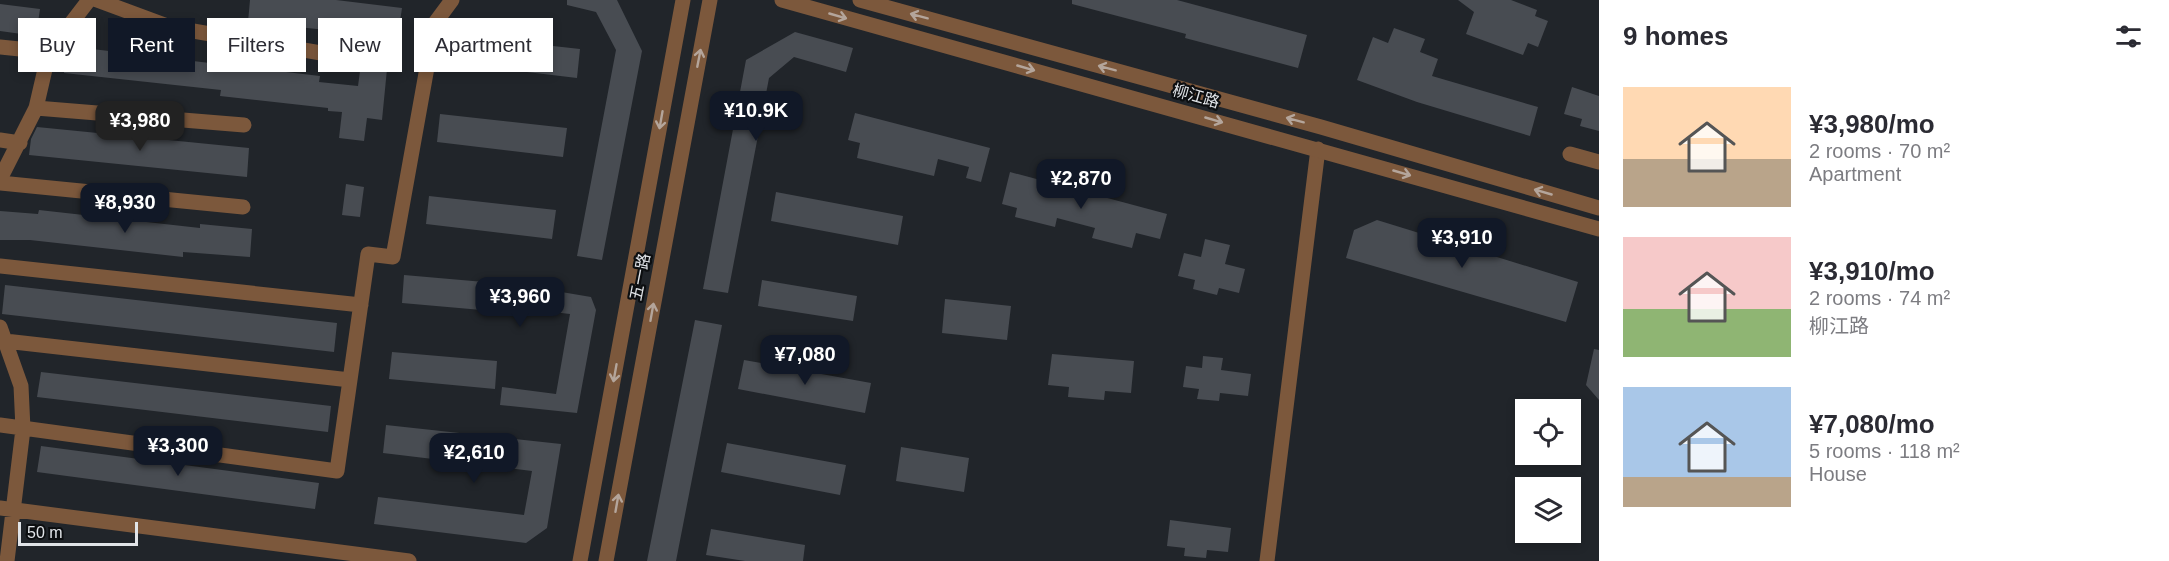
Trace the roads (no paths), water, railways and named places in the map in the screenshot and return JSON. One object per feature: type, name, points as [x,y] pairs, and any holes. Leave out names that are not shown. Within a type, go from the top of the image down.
[{"type":"street","points":[[76,18],[89,0]]},
{"type":"street","points":[[97,0],[170,27],[318,53]]},
{"type":"street","name":"五一路","points":[[580,561],[683,0]]},
{"type":"street","name":"五一路","points":[[606,561],[710,0]]},
{"type":"street","name":"柳江路","points":[[782,0],[1599,229]]},
{"type":"street","name":"柳江路","points":[[860,0],[1321,127],[1599,208]]},
{"type":"street","points":[[0,425],[337,471],[368,254],[393,257],[435,23],[449,1]]},
{"type":"street","points":[[0,47],[18,49]]},
{"type":"street","points":[[45,72],[36,108],[0,181],[243,207]]},
{"type":"street","points":[[36,108],[244,125]]},
{"type":"street","points":[[1267,561],[1321,127]]},
{"type":"street","points":[[0,140],[20,143]]},
{"type":"street","points":[[1570,154],[1599,162]]},
{"type":"street","points":[[0,266],[361,305]]},
{"type":"street","points":[[7,561],[6,509],[23,429],[21,386],[3,334],[350,380]]},
{"type":"street","points":[[6,509],[409,561]]}]
